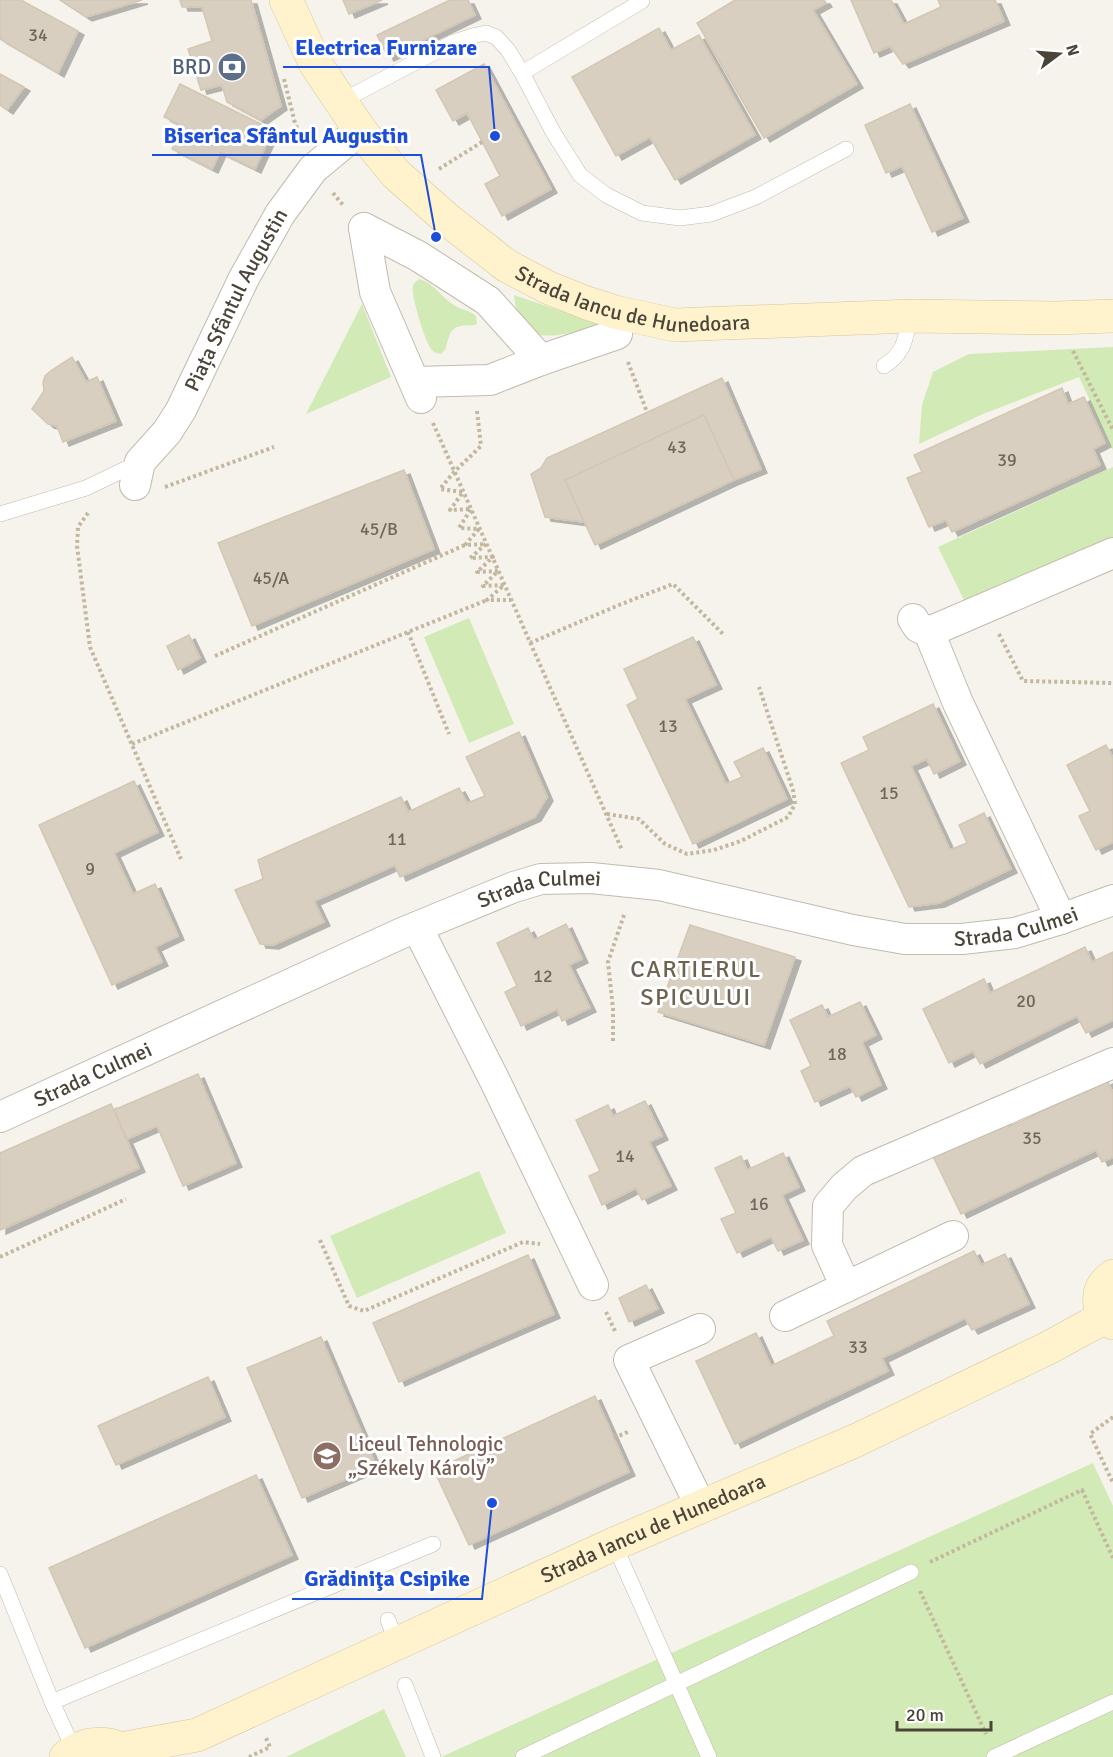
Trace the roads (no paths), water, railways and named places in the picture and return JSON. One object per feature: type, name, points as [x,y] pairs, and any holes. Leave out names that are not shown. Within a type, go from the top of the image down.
[{"type":"street","name":"Strada Iancu de Hunedoara","points":[[286,0],[315,63],[360,130],[396,174],[448,220],[507,266],[549,288],[587,303],[615,312],[675,325],[911,316],[1057,318],[1113,316]]},
{"type":"street","name":"Piața Sfântul Augustin","points":[[137,474],[181,410],[244,278],[280,214],[313,169],[360,130]]},
{"type":"street","points":[[541,360],[488,301],[418,256],[364,228],[375,292],[418,390],[490,380],[617,334]]},
{"type":"street","points":[[1061,919],[921,626],[985,608],[1113,553]]},
{"type":"street","name":"Strada Culmei","points":[[0,1117],[417,927],[514,887],[541,879],[591,878],[659,885],[853,930],[905,939],[962,939],[1015,933],[1113,900]]},
{"type":"street","points":[[417,927],[495,1081],[593,1285]]},
{"type":"street","points":[[846,1287],[827,1245],[828,1206],[844,1187],[863,1171],[1113,1063]]},
{"type":"street","points":[[785,1316],[953,1236]]},
{"type":"street","points":[[1109,1320],[1101,1310],[1099,1294],[1106,1281],[1113,1276]]},
{"type":"street","name":"Strada Iancu de Hunedoara","points":[[70,1754],[89,1745],[105,1744],[126,1753],[188,1746],[393,1632],[615,1544],[857,1440],[1109,1320]]},
{"type":"street","points":[[700,1329],[629,1360],[701,1507]]},
{"type":"lane","points":[[522,73],[642,1]]},
{"type":"lane","points":[[340,102],[454,42],[486,33],[496,37],[508,50],[553,132],[580,175],[606,195],[642,213],[680,218],[711,214],[756,197],[846,149]]},
{"type":"lane","points":[[884,366],[895,359],[903,345],[911,316]]},
{"type":"lane","points":[[0,514],[137,474]]},
{"type":"lane","points":[[52,1701],[433,1544]]},
{"type":"lane","points":[[615,1544],[709,1757]]},
{"type":"lane","points":[[523,1757],[911,1572]]},
{"type":"lane","points":[[0,1574],[52,1701],[70,1754]]},
{"type":"lane","points":[[405,1685],[433,1757]]},
{"type":"lane","points":[[995,1756],[1113,1702]]},
{"type":"place","name":"BRD","points":[[232,67]]},
{"type":"place","name":"Electrica Furnizare","points":[[495,136]]},
{"type":"place","name":"Biserica Sfântul Augustin","points":[[436,237]]},
{"type":"place","name":"Liceul Tehnologic „Székely Károly”","points":[[327,1456]]},
{"type":"place","name":"Grădiniţa Csipike","points":[[492,1503]]},
{"type":"district","name":"CARTIERUL SPICULUI","points":[[696,983]]}]
